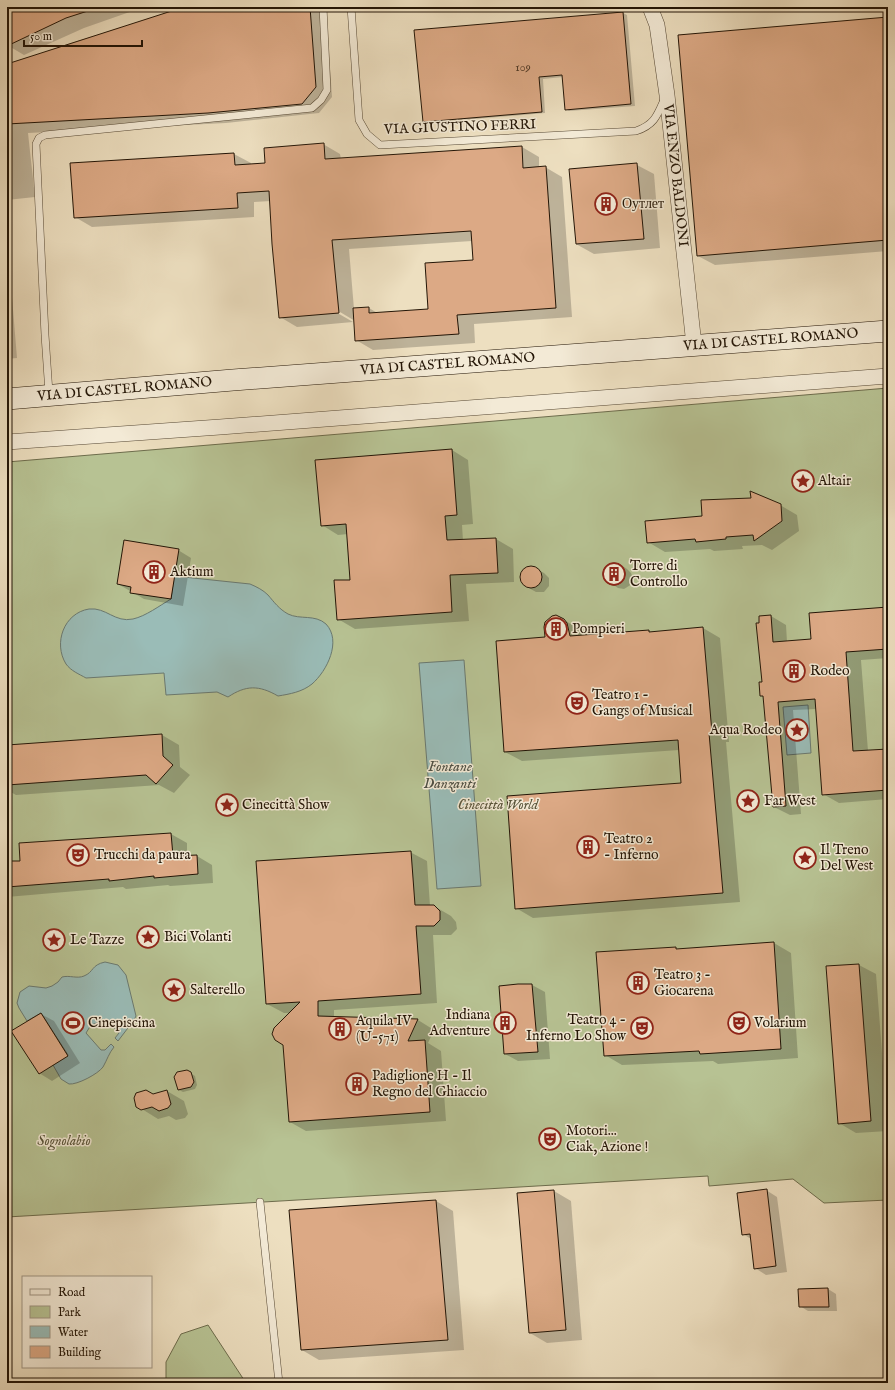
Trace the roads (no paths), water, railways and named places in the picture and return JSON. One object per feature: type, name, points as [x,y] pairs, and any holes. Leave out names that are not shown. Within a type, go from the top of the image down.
[{"type":"street","name":"VIA ENZO BALDONI","points":[[650,7],[657,26],[667,95],[694,345]]},
{"type":"street","name":"VIA DI CASTEL ROMANO","points":[[7,399],[233,380],[888,331]]},
{"type":"street","points":[[7,442],[212,428],[888,376]]},
{"type":"lane","points":[[49,396],[36,144],[39,138],[45,135],[312,108],[321,100],[327,90],[323,7]]},
{"type":"lane","name":"VIA GIUSTINO FERRI","points":[[351,7],[359,120],[367,134],[380,145],[636,131],[646,128],[657,117],[667,95]]},
{"type":"lane","points":[[260,1202],[279,1383]]},
{"type":"water","points":[[174,576],[250,584],[268,595],[279,608],[288,614],[322,621],[331,631],[333,639],[331,656],[323,672],[312,684],[300,691],[278,696],[259,688],[253,688],[241,690],[228,697],[217,692],[166,695],[164,673],[86,678],[75,672],[66,664],[62,656],[61,638],[63,630],[73,616],[89,609],[95,609],[101,610],[121,619],[127,620],[138,618],[171,599]]},
{"type":"water","name":"Fontane Danzanti","points":[[464,660],[481,886],[437,889],[419,663]]},
{"type":"water","name":"Aqua Rodeo","points":[[808,705],[811,753],[787,755],[783,707]]},
{"type":"water","name":"Cinepiscina","points":[[105,962],[118,965],[126,975],[136,1016],[118,1041],[115,1038],[119,1033],[119,1030],[100,1022],[91,1025],[86,1033],[101,1050],[105,1050],[111,1044],[114,1047],[100,1070],[82,1081],[69,1084],[61,1079],[53,1065],[68,1055],[41,1013],[27,1021],[17,1003],[20,992],[29,986],[46,988],[52,986],[62,977],[84,976],[90,973],[100,963]]},
{"type":"place","name":"Оутлет","points":[[606,204]]},
{"type":"place","name":"Altair","points":[[803,481]]},
{"type":"place","name":"Aktium","points":[[154,572]]},
{"type":"place","name":"Torre di Controllo","points":[[614,574]]},
{"type":"place","name":"Pompieri","points":[[556,629]]},
{"type":"place","name":"Rodeo","points":[[794,671]]},
{"type":"place","name":"Teatro 1 - Gangs of Musical","points":[[577,703]]},
{"type":"place","name":"Aqua Rodeo","points":[[797,730]]},
{"type":"place","name":"Far West","points":[[748,801]]},
{"type":"place","name":"Cinecittà Show","points":[[227,805]]},
{"type":"place","name":"Teatro 2 - Inferno","points":[[588,847]]},
{"type":"place","name":"Trucchi da paura","points":[[78,855]]},
{"type":"place","name":"Il Treno Del West","points":[[805,858]]},
{"type":"place","name":"Bici Volanti","points":[[148,937]]},
{"type":"place","name":"Le Tazze","points":[[54,940]]},
{"type":"place","name":"Teatro 3 - Giocarena","points":[[638,983]]},
{"type":"place","name":"Salterello","points":[[174,990]]},
{"type":"place","name":"Cinepiscina","points":[[73,1023]]},
{"type":"place","name":"Indiana Adventure","points":[[505,1023]]},
{"type":"place","name":"Volarium","points":[[739,1023]]},
{"type":"place","name":"Teatro 4 - Inferno Lo Show","points":[[642,1028]]},
{"type":"place","name":"Aquila IV (U-571)","points":[[340,1029]]},
{"type":"place","name":"Padiglione H - Il Regno del Ghiaccio","points":[[357,1084]]},
{"type":"place","name":"Motori... Ciak, Azione !","points":[[550,1139]]},
{"type":"park label","name":"Cinecittà World","points":[[498,805]]},
{"type":"park label","name":"Sognolabio","points":[[64,1141]]}]
